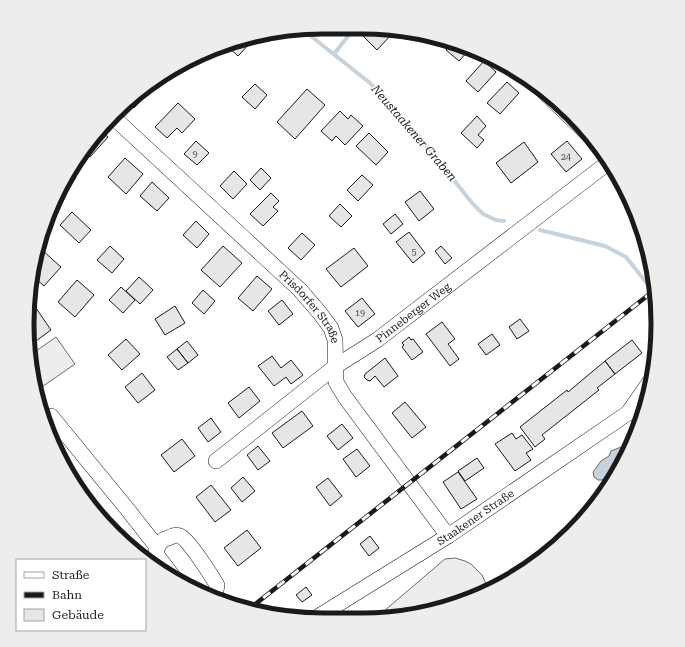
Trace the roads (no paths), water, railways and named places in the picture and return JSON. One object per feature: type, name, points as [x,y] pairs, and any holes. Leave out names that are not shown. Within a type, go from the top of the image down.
[{"type":"street","name":"Prisdorfer Straße","points":[[117,121],[300,290],[332,328],[335,340],[336,382],[345,397],[448,536]]},
{"type":"street","name":"Pinneberger Weg","points":[[216,461],[336,366],[376,340],[604,166]]},
{"type":"street","name":"Staakener Straße","points":[[628,414],[642,393]]},
{"type":"street","name":"Staakener Straße","points":[[324,613],[448,536],[628,414],[638,411]]},
{"type":"street","points":[[52,416],[157,547]]},
{"type":"street","points":[[164,565],[156,554],[157,547],[164,539],[175,535],[181,536],[197,554],[217,585],[216,592]]},
{"type":"waterway","points":[[334,54],[350,34]]},
{"type":"waterway","name":"Neustaakener Graben","points":[[309,35],[370,83],[420,137],[472,203],[483,214],[496,220],[504,221]]},
{"type":"waterway","name":"Neustaakener Graben","points":[[540,230],[605,246],[626,257],[649,286]]},
{"type":"railway","points":[[255,604],[649,294]]}]
